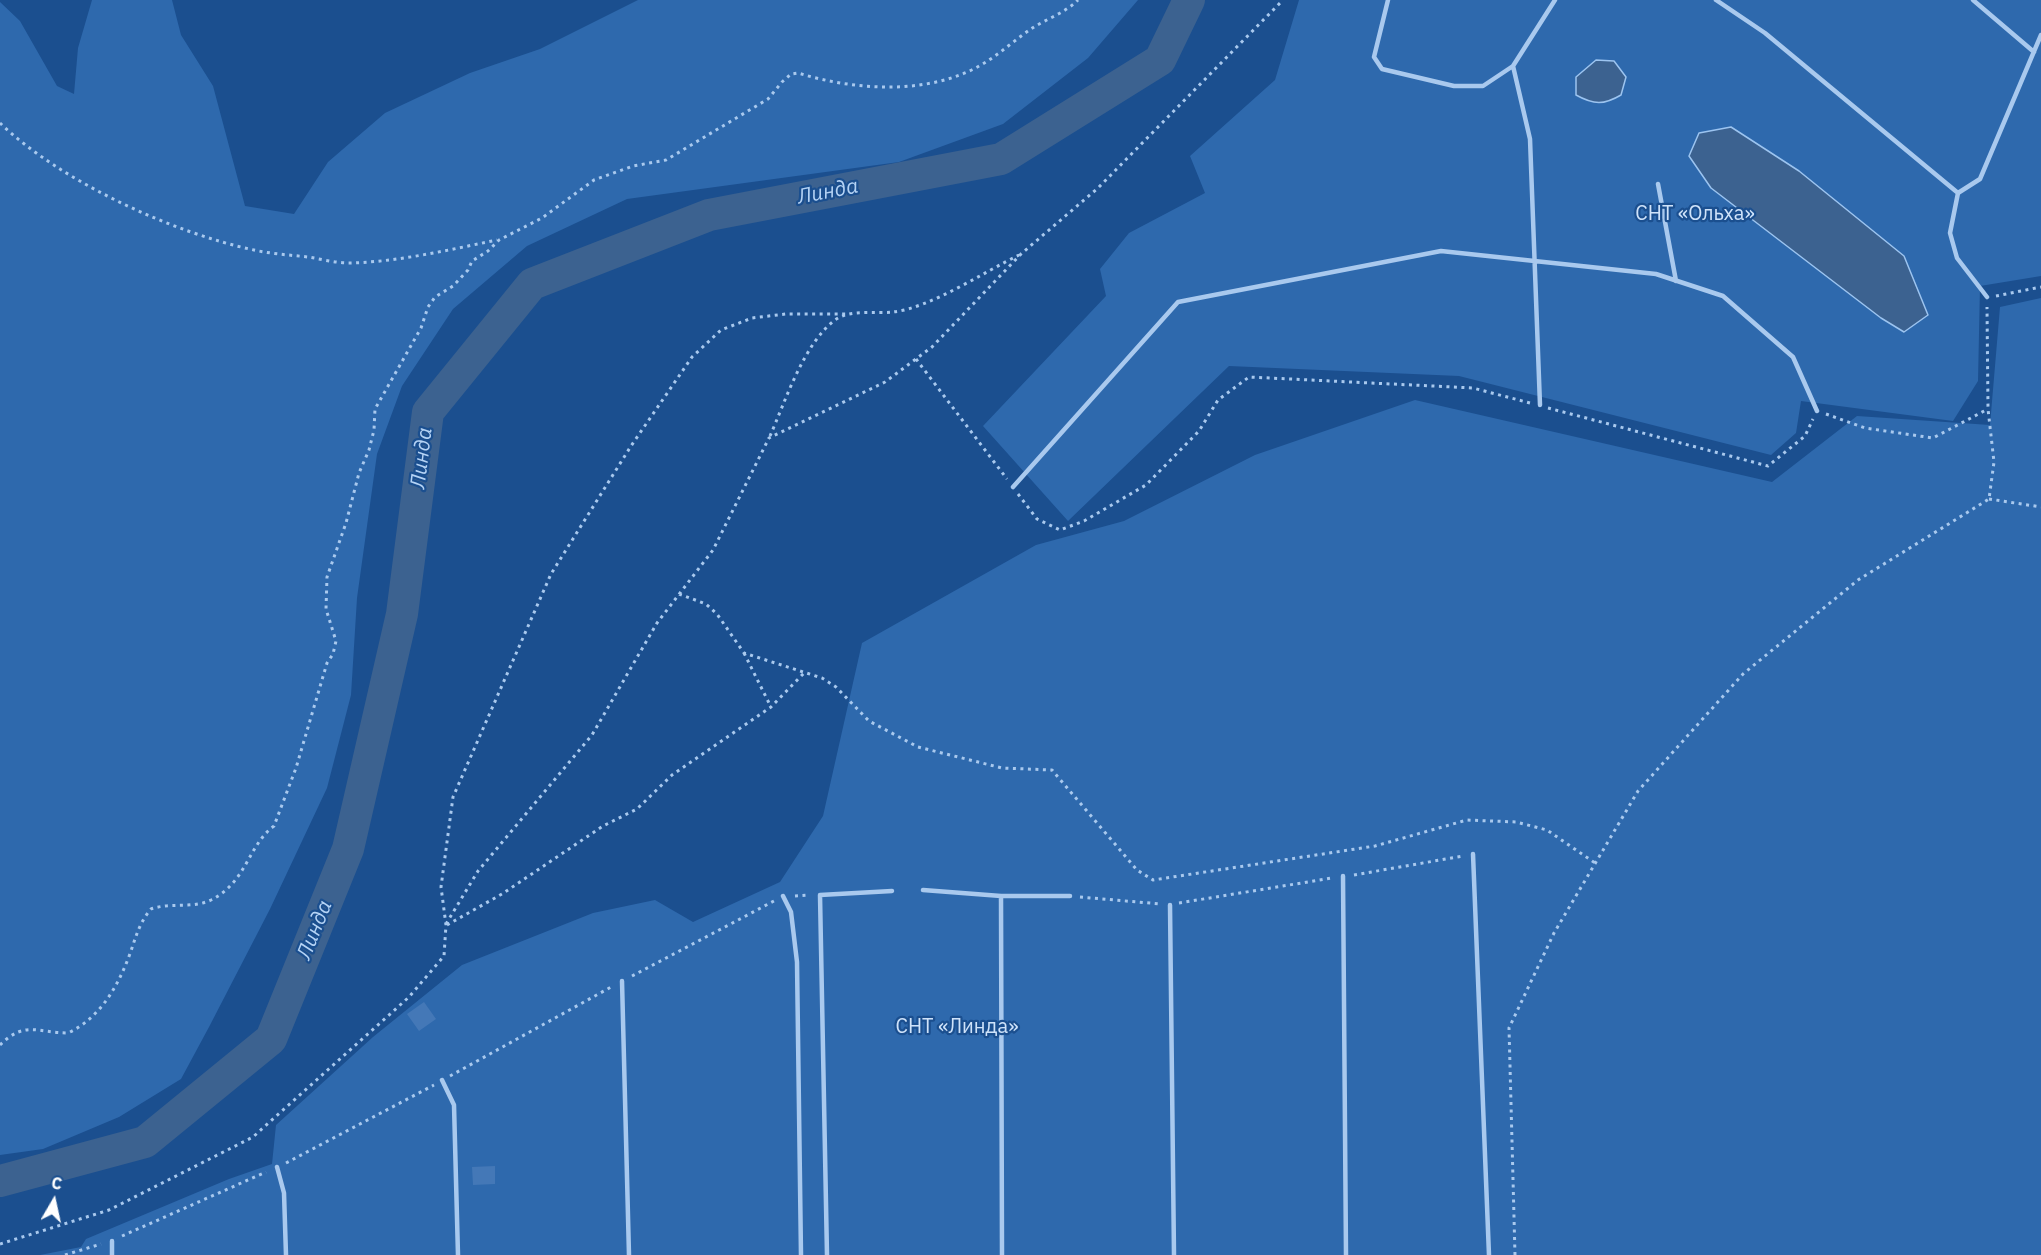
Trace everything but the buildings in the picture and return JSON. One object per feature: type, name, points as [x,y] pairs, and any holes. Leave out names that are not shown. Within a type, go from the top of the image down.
[{"type":"lane","points":[[1388,0],[1374,57],[1382,69],[1454,86],[1483,86],[1513,66],[1555,0]]},
{"type":"lane","points":[[1716,0],[1765,33],[1958,193]]},
{"type":"lane","points":[[1973,0],[2034,52]]},
{"type":"lane","points":[[1987,297],[1957,258],[1950,233],[1958,193],[1980,179],[2041,35]]},
{"type":"lane","points":[[1513,66],[1530,140],[1536,261],[1539,405]]},
{"type":"lane","points":[[1658,184],[1676,281]]},
{"type":"lane","points":[[1013,487],[1178,302],[1441,250],[1656,274],[1723,296],[1793,357],[1817,411]]},
{"type":"lane","points":[[1473,854],[1489,1255]]},
{"type":"lane","points":[[1342,876],[1346,1255]]},
{"type":"lane","points":[[923,890],[1000,896],[1070,897]]},
{"type":"lane","points":[[827,1255],[820,895],[892,891]]},
{"type":"lane","points":[[783,896],[791,912],[797,962],[801,1255]]},
{"type":"lane","points":[[1000,896],[1002,1255]]},
{"type":"lane","points":[[1170,905],[1174,1255]]},
{"type":"lane","points":[[622,981],[629,1255]]},
{"type":"lane","points":[[442,1080],[454,1105],[458,1255]]},
{"type":"lane","points":[[277,1167],[284,1193],[286,1255]]},
{"type":"lane","points":[[112,1240],[112,1255]]},
{"type":"path","points":[[0,123],[22,143],[62,169],[131,207],[213,240],[255,251],[347,263],[418,256],[499,240],[542,218],[594,180],[633,166],[666,160],[768,99],[791,74],[798,73],[838,83],[915,87],[985,62],[1034,27],[1072,6],[1078,0]]},
{"type":"path","points":[[769,438],[885,382],[932,347],[1021,254],[1098,188],[1283,0]]},
{"type":"path","points":[[0,1044],[16,1032],[28,1028],[68,1033],[87,1020],[104,1006],[127,961],[142,920],[151,909],[198,905],[226,891],[246,868],[266,831],[274,826],[296,768],[327,663],[333,654],[336,641],[326,609],[327,577],[346,523],[359,473],[369,450],[374,430],[375,410],[421,328],[428,307],[435,297],[453,286],[468,270],[471,261],[488,251],[499,240]]},
{"type":"path","points":[[0,1244],[109,1210],[253,1137],[409,997],[444,956],[446,926],[441,887],[453,797],[551,574],[631,446],[692,357],[721,330],[752,318],[895,312],[916,307],[1021,254]]},
{"type":"path","points":[[1989,499],[1994,462],[1988,409],[1987,297],[2041,287]]},
{"type":"path","points":[[446,926],[478,871],[592,735],[657,623],[713,550],[769,438],[804,359],[824,331],[836,319],[850,314]]},
{"type":"path","points":[[916,359],[1037,519],[1060,530],[1084,521],[1146,485],[1198,431],[1218,400],[1249,377],[1473,388],[1768,466],[1805,436],[1817,411],[1865,428],[1933,438],[1988,409]]},
{"type":"path","points":[[1515,1255],[1509,1028],[1554,933],[1638,791],[1743,674],[1858,580],[1989,499],[2041,507]]},
{"type":"path","points":[[679,594],[706,604],[717,614],[744,653],[771,708]]},
{"type":"path","points":[[744,653],[822,678],[836,687],[869,721],[918,747],[1002,768],[1052,770],[1137,870],[1153,880],[1374,846],[1467,820],[1516,822],[1547,830],[1595,863]]},
{"type":"path","points":[[446,926],[502,894],[603,826],[636,809],[672,775],[771,708],[805,672]]},
{"type":"path","points":[[1070,897],[1170,905],[1473,854]]},
{"type":"green space","points":[[92,0],[172,0],[181,35],[213,86],[245,206],[294,214],[328,162],[385,113],[470,73],[540,49],[638,0],[1138,0],[1088,58],[1003,124],[899,162],[627,199],[527,246],[453,309],[402,386],[377,454],[357,598],[351,695],[327,788],[270,909],[209,1027],[181,1079],[119,1117],[43,1149],[0,1155],[0,2],[20,21],[57,86],[74,94],[78,48]]},
{"type":"green space","name":"СНТ «Ольха»","points":[[1299,0],[2041,0],[2041,276],[1980,286],[1978,381],[1953,421],[1801,401],[1796,433],[1771,455],[1459,376],[1229,366],[1068,521],[983,426],[1106,296],[1100,269],[1129,233],[1205,193],[1190,156],[1275,80]]},
{"type":"green space","name":"СНТ «Линда»","points":[[2041,298],[2041,1255],[40,1255],[81,1247],[86,1239],[229,1179],[272,1164],[276,1125],[373,1037],[462,965],[593,913],[655,900],[693,922],[780,882],[823,816],[862,643],[1036,545],[1124,521],[1255,455],[1415,400],[1772,482],[1857,416],[1990,425],[2000,307]]},
{"type":"shaded area","points":[[1596,60],[1614,61],[1626,77],[1621,95],[1609,101],[1588,101],[1576,95],[1576,77]]},
{"type":"shaded area","points":[[1731,127],[1799,171],[1904,256],[1928,315],[1904,332],[1881,318],[1711,188],[1689,156],[1699,133]]},
{"type":"waterway","name":"Линда","points":[[0,1181],[145,1142],[271,1039],[348,849],[402,614],[428,412],[532,284],[709,215],[1001,159],[1160,60],[1189,0]]}]
